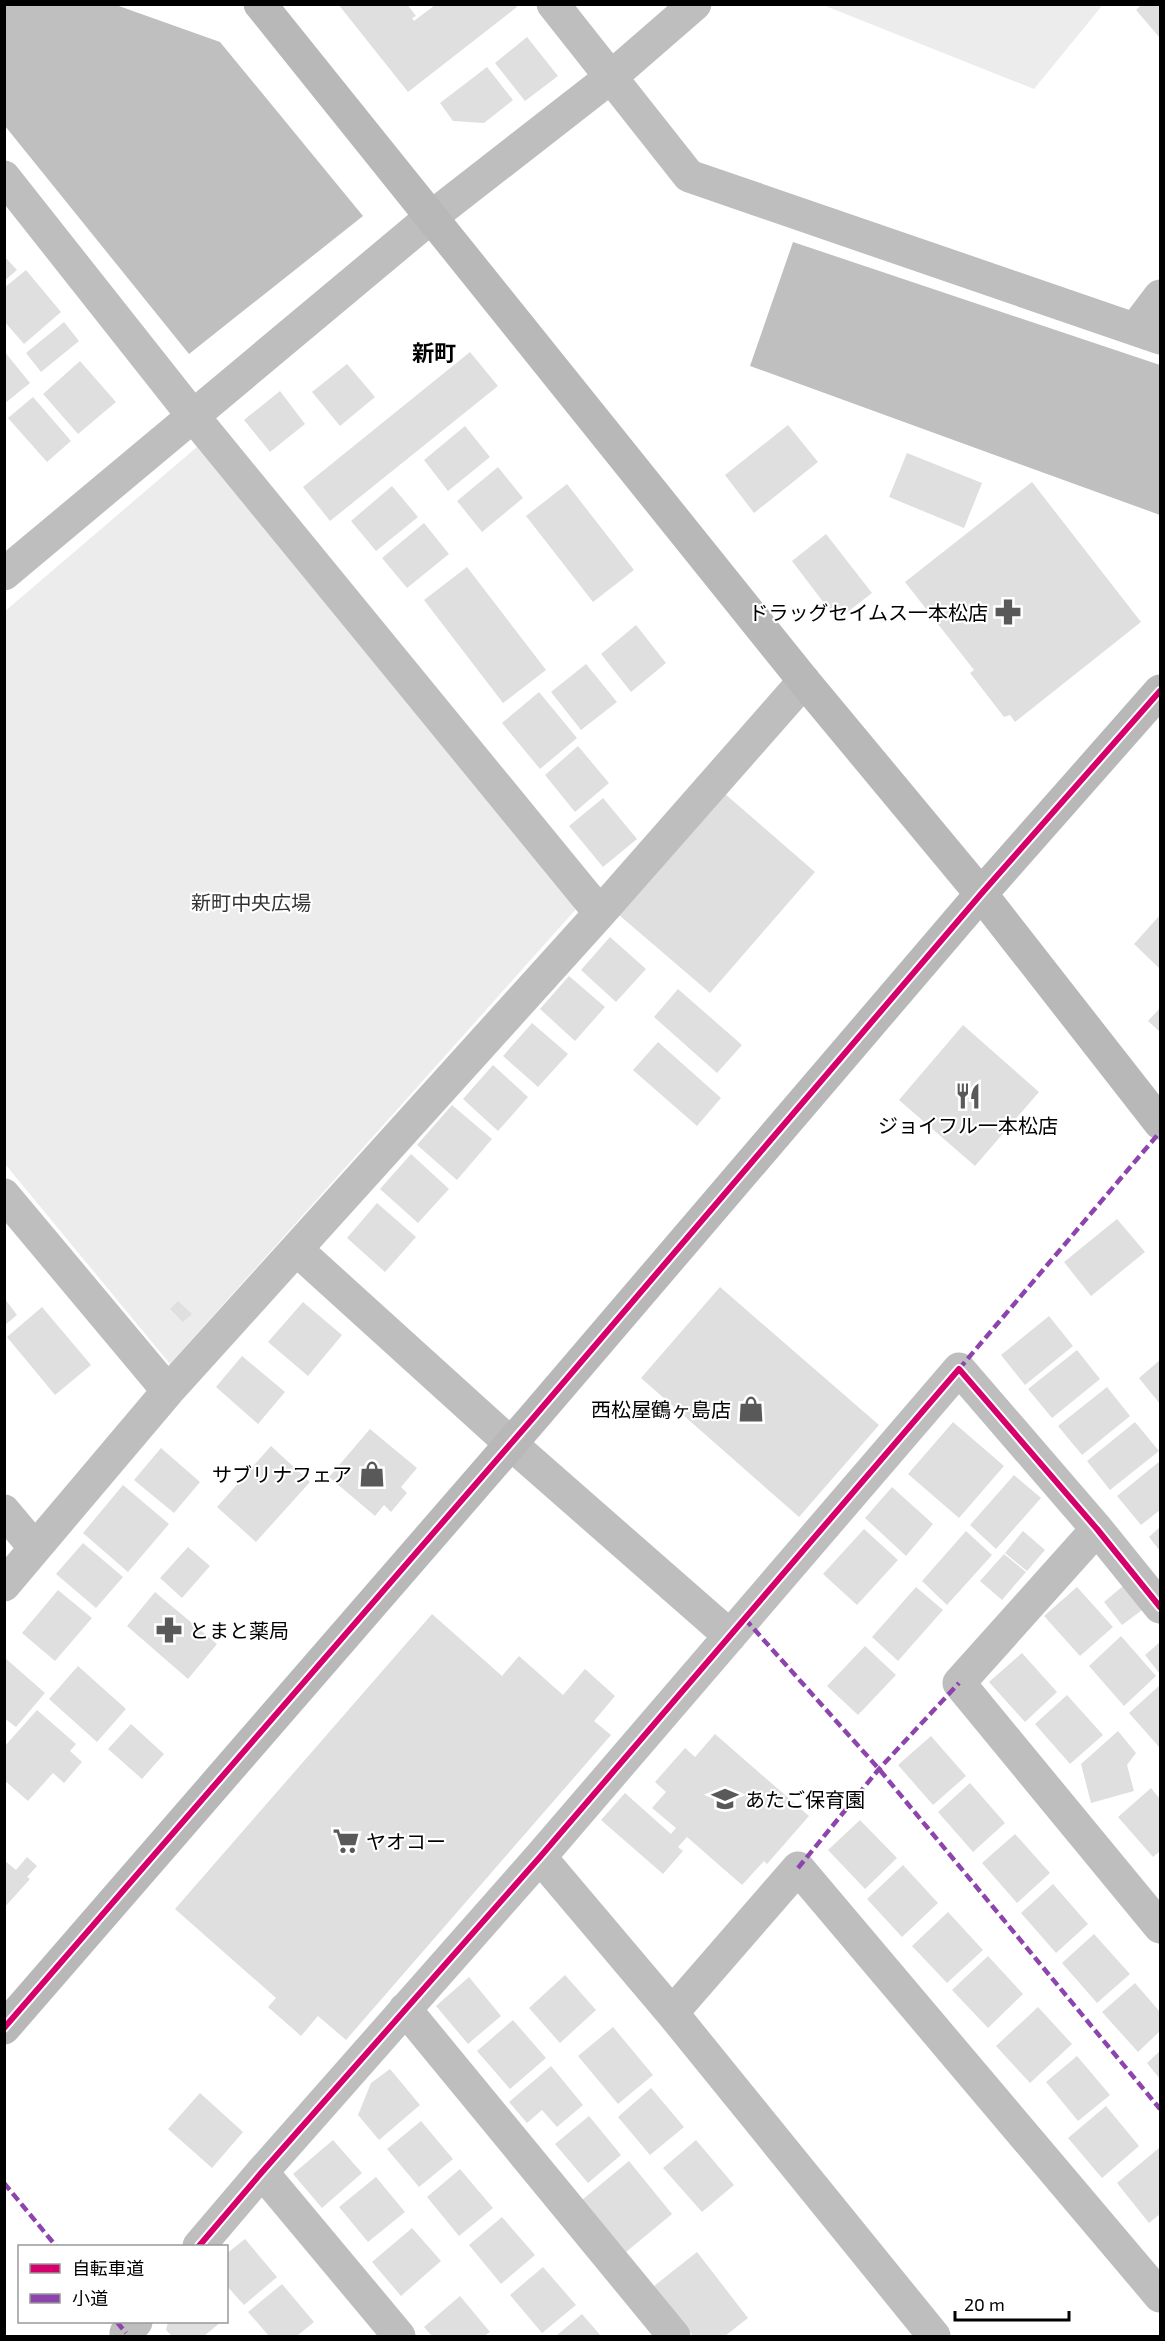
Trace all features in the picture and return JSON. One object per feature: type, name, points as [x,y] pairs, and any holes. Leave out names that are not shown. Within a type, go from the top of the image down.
[{"type":"street","points":[[260,4],[804,681],[981,894],[1161,1123]]},
{"type":"street","points":[[553,4],[689,176],[1148,334],[1161,296]]},
{"type":"street","points":[[4,574],[430,218],[611,77],[695,4]]},
{"type":"street","points":[[4,177],[193,416],[600,913]]},
{"type":"street","points":[[4,1585],[168,1391],[600,913],[804,681]]},
{"type":"street","points":[[4,2028],[511,1444],[981,894],[1161,691]]},
{"type":"street","points":[[4,1195],[168,1391]]},
{"type":"street","points":[[297,1250],[511,1444],[730,1636]]},
{"type":"street","points":[[201,2245],[262,2172],[540,1857],[959,1369],[1161,1607]]},
{"type":"street","points":[[4,1511],[35,1548]]},
{"type":"street","points":[[1096,1529],[959,1683],[1161,1927]]},
{"type":"street","points":[[540,1857],[672,2013],[934,2337]]},
{"type":"street","points":[[672,2013],[798,1868],[1161,2296]]},
{"type":"street","points":[[405,2009],[674,2337]]},
{"type":"street","points":[[262,2172],[399,2337]]},
{"type":"street","points":[[130,2337],[126,2333],[135,2323]]},
{"type":"green space","points":[[823,5],[1099,5],[1101,7],[1034,89]]},
{"type":"green space","name":"新町中央広場","points":[[197,447],[577,908],[170,1364],[5,1164],[4,612]]},
{"type":"shaded area","points":[[4,5],[116,5],[220,42],[363,216],[189,354],[5,126]]},
{"type":"shaded area","points":[[793,242],[1160,365],[1160,515],[750,366]]},
{"type":"building","points":[[338,4],[407,4],[416,16],[412,18],[414,21],[435,5],[515,5],[517,7],[408,92]]},
{"type":"building","points":[[1142,4],[1160,4],[1160,38],[1136,10]]},
{"type":"building","points":[[527,37],[558,76],[525,101],[495,63]]},
{"type":"building","points":[[487,67],[513,100],[484,123],[453,121],[440,103]]},
{"type":"building","points":[[4,256],[17,270],[4,281]]},
{"type":"building","points":[[26,270],[61,312],[24,344],[4,321],[4,288]]},
{"type":"building","points":[[64,322],[79,341],[41,372],[26,353]]},
{"type":"building","points":[[4,351],[30,383],[4,404]]},
{"type":"building","points":[[470,352],[498,386],[330,521],[303,487]]},
{"type":"building","points":[[80,361],[116,402],[78,434],[43,394]]},
{"type":"building","points":[[347,364],[375,397],[340,426],[312,392]]},
{"type":"building","points":[[280,391],[305,424],[270,452],[244,420]]},
{"type":"building","points":[[33,397],[71,441],[47,462],[8,418]]},
{"type":"building","points":[[788,425],[818,462],[754,513],[725,475]]},
{"type":"building","points":[[465,426],[490,457],[448,491],[424,460]]},
{"type":"building","points":[[907,453],[982,483],[964,528],[889,497]]},
{"type":"building","points":[[498,467],[523,498],[482,532],[457,501]]},
{"type":"building","points":[[1032,482],[1141,622],[1015,722],[1010,715],[1004,717],[970,673],[974,670],[905,582]]},
{"type":"building","points":[[567,484],[634,570],[593,602],[526,516]]},
{"type":"building","points":[[392,486],[418,517],[376,551],[351,521]]},
{"type":"building","points":[[424,523],[449,554],[407,588],[382,558]]},
{"type":"building","points":[[826,534],[872,593],[837,620],[792,561]]},
{"type":"building","points":[[467,567],[546,670],[503,703],[424,600]]},
{"type":"building","points":[[636,625],[666,663],[631,692],[601,654]]},
{"type":"building","points":[[586,664],[617,702],[581,730],[551,692]]},
{"type":"building","points":[[539,692],[577,738],[540,769],[502,723]]},
{"type":"building","points":[[578,746],[609,783],[575,812],[545,775]]},
{"type":"building","points":[[724,793],[815,872],[710,993],[619,915]]},
{"type":"building","points":[[603,798],[637,839],[603,867],[569,826]]},
{"type":"building","points":[[1160,915],[1160,969],[1134,944]]},
{"type":"building","points":[[610,937],[646,969],[616,1002],[581,970]]},
{"type":"building","points":[[569,976],[605,1007],[575,1041],[540,1009]]},
{"type":"building","points":[[678,989],[742,1045],[717,1073],[654,1017]]},
{"type":"building","points":[[1160,1008],[1160,1032],[1148,1021]]},
{"type":"building","points":[[532,1023],[568,1054],[538,1087],[503,1056]]},
{"type":"building","points":[[963,1025],[1039,1092],[975,1166],[899,1100]]},
{"type":"building","points":[[658,1042],[721,1098],[697,1126],[633,1070]]},
{"type":"building","points":[[493,1065],[528,1097],[498,1131],[463,1099]]},
{"type":"building","points":[[452,1105],[492,1139],[457,1180],[417,1145]]},
{"type":"building","points":[[411,1154],[449,1189],[418,1223],[380,1189]]},
{"type":"building","points":[[377,1203],[416,1237],[385,1272],[347,1238]]},
{"type":"building","points":[[1117,1219],[1145,1252],[1091,1296],[1064,1262]]},
{"type":"building","points":[[720,1287],[879,1425],[799,1517],[641,1378]]},
{"type":"building","points":[[5,1299],[17,1315],[5,1325]]},
{"type":"building","points":[[178,1301],[192,1314],[183,1322],[170,1309]]},
{"type":"building","points":[[303,1302],[342,1335],[308,1376],[268,1342]]},
{"type":"building","points":[[42,1307],[91,1365],[55,1395],[7,1337]]},
{"type":"building","points":[[1049,1316],[1073,1346],[1025,1385],[1001,1355]]},
{"type":"building","points":[[1077,1350],[1100,1379],[1052,1418],[1028,1389]]},
{"type":"building","points":[[242,1356],[285,1392],[258,1424],[216,1387]]},
{"type":"building","points":[[1160,1360],[1160,1404],[1139,1378]]},
{"type":"building","points":[[1107,1387],[1130,1416],[1082,1455],[1058,1426]]},
{"type":"building","points":[[953,1422],[1004,1466],[959,1518],[908,1474]]},
{"type":"building","points":[[1135,1422],[1159,1451],[1110,1490],[1087,1461]]},
{"type":"building","points":[[370,1429],[417,1468],[401,1487],[407,1493],[391,1512],[384,1505],[375,1516],[329,1477]]},
{"type":"building","points":[[271,1446],[310,1482],[256,1542],[217,1507]]},
{"type":"building","points":[[161,1448],[200,1482],[174,1513],[134,1480]]},
{"type":"building","points":[[1160,1461],[1160,1510],[1141,1525],[1117,1496]]},
{"type":"building","points":[[1014,1475],[1041,1498],[996,1549],[970,1525]]},
{"type":"building","points":[[123,1485],[169,1524],[128,1572],[83,1533]]},
{"type":"building","points":[[892,1487],[933,1524],[906,1556],[865,1518]]},
{"type":"building","points":[[1160,1527],[1160,1551],[1149,1537]]},
{"type":"building","points":[[864,1529],[898,1560],[857,1605],[823,1574]]},
{"type":"building","points":[[966,1531],[992,1555],[947,1605],[922,1581]]},
{"type":"building","points":[[1023,1531],[1045,1550],[1027,1571],[1005,1553]]},
{"type":"building","points":[[83,1543],[123,1577],[96,1608],[56,1574]]},
{"type":"building","points":[[188,1547],[210,1566],[182,1598],[160,1578]]},
{"type":"building","points":[[1004,1554],[1026,1572],[1002,1600],[980,1581]]},
{"type":"building","points":[[1123,1586],[1142,1610],[1122,1625],[1104,1602]]},
{"type":"building","points":[[916,1587],[943,1610],[898,1661],[872,1637]]},
{"type":"building","points":[[1077,1587],[1113,1627],[1080,1656],[1044,1616]]},
{"type":"building","points":[[58,1590],[92,1618],[55,1661],[22,1633]]},
{"type":"building","points":[[155,1592],[217,1644],[188,1679],[127,1626]]},
{"type":"building","points":[[432,1614],[502,1676],[519,1656],[563,1695],[585,1669],[615,1696],[594,1721],[611,1735],[346,2040],[318,2016],[301,2036],[268,2007],[276,1998],[175,1909]]},
{"type":"building","points":[[1121,1636],[1156,1676],[1124,1706],[1089,1666]]},
{"type":"building","points":[[1160,1642],[1160,1674],[1145,1655]]},
{"type":"building","points":[[865,1646],[896,1675],[858,1715],[827,1686]]},
{"type":"building","points":[[1022,1653],[1057,1692],[1025,1722],[989,1682]]},
{"type":"building","points":[[4,1657],[45,1693],[16,1727],[4,1718]]},
{"type":"building","points":[[78,1666],[126,1709],[97,1742],[49,1699]]},
{"type":"building","points":[[1160,1685],[1160,1748],[1129,1713]]},
{"type":"building","points":[[1067,1695],[1103,1735],[1070,1764],[1035,1724]]},
{"type":"building","points":[[37,1710],[76,1744],[70,1751],[82,1762],[64,1783],[53,1773],[28,1801],[4,1780],[4,1747]]},
{"type":"building","points":[[131,1724],[164,1754],[142,1779],[108,1749]]},
{"type":"building","points":[[1118,1731],[1136,1753],[1127,1765],[1134,1791],[1091,1803],[1081,1764]]},
{"type":"building","points":[[715,1734],[809,1816],[767,1864],[764,1861],[742,1885],[687,1837],[678,1847],[683,1851],[663,1874],[601,1820],[625,1793],[671,1834],[676,1828],[652,1808],[666,1792],[655,1782],[685,1748],[695,1757]]},
{"type":"building","points":[[931,1736],[966,1776],[933,1805],[898,1765]]},
{"type":"building","points":[[970,1783],[1005,1823],[973,1852],[938,1812]]},
{"type":"building","points":[[1151,1788],[1160,1799],[1160,1851],[1153,1857],[1118,1817]]},
{"type":"building","points":[[860,1820],[897,1858],[865,1889],[828,1850]]},
{"type":"building","points":[[1015,1834],[1050,1873],[1017,1903],[982,1863]]},
{"type":"building","points":[[27,1857],[37,1866],[27,1877],[30,1879],[4,1908],[4,1860],[16,1870]]},
{"type":"building","points":[[903,1865],[938,1903],[902,1937],[867,1899]]},
{"type":"building","points":[[1053,1884],[1088,1924],[1056,1953],[1021,1913]]},
{"type":"building","points":[[948,1912],[983,1950],[947,1983],[912,1946]]},
{"type":"building","points":[[1094,1934],[1130,1974],[1097,2003],[1062,1963]]},
{"type":"building","points":[[988,1956],[1023,1994],[988,2028],[952,1990]]},
{"type":"building","points":[[565,1975],[596,2010],[560,2043],[529,2008]]},
{"type":"building","points":[[469,1977],[501,2016],[468,2044],[436,2006]]},
{"type":"building","points":[[1135,1983],[1160,2012],[1160,2031],[1138,2052],[1102,2012]]},
{"type":"building","points":[[1038,2007],[1072,2044],[1030,2083],[996,2046]]},
{"type":"building","points":[[513,2020],[546,2058],[510,2089],[477,2051]]},
{"type":"building","points":[[613,2027],[653,2075],[618,2104],[578,2056]]},
{"type":"building","points":[[1160,2051],[1160,2079],[1147,2063]]},
{"type":"building","points":[[1077,2056],[1110,2095],[1078,2121],[1046,2082]]},
{"type":"building","points":[[551,2066],[583,2105],[557,2127],[542,2110],[527,2123],[509,2102]]},
{"type":"building","points":[[390,2069],[420,2105],[379,2140],[358,2115],[371,2083]]},
{"type":"building","points":[[651,2088],[684,2127],[650,2155],[618,2117]]},
{"type":"building","points":[[200,2093],[243,2132],[212,2168],[168,2129]]},
{"type":"building","points":[[1106,2106],[1139,2146],[1102,2178],[1068,2138]]},
{"type":"building","points":[[589,2116],[621,2155],[588,2183],[555,2144]]},
{"type":"building","points":[[421,2121],[453,2159],[419,2187],[387,2149]]},
{"type":"building","points":[[333,2140],[362,2173],[322,2208],[293,2174]]},
{"type":"building","points":[[696,2140],[734,2185],[702,2212],[663,2168]]},
{"type":"building","points":[[1159,2148],[1160,2214],[1149,2223],[1117,2183]]},
{"type":"building","points":[[629,2161],[672,2214],[626,2252],[582,2200]]},
{"type":"building","points":[[460,2169],[493,2208],[459,2236],[427,2197]]},
{"type":"building","points":[[376,2177],[405,2212],[368,2242],[339,2207]]},
{"type":"building","points":[[502,2217],[535,2255],[501,2284],[469,2245]]},
{"type":"building","points":[[412,2228],[441,2261],[401,2296],[372,2262]]},
{"type":"building","points":[[245,2239],[277,2277],[244,2305],[228,2287],[228,2252]]},
{"type":"building","points":[[697,2252],[748,2318],[725,2336],[693,2336],[654,2286]]},
{"type":"building","points":[[543,2267],[576,2305],[542,2333],[510,2295]]},
{"type":"building","points":[[282,2284],[314,2322],[297,2336],[269,2336],[248,2312]]},
{"type":"building","points":[[460,2296],[490,2332],[484,2336],[432,2336],[424,2327]]},
{"type":"building","points":[[582,2314],[601,2336],[556,2336]]},
{"type":"building","points":[[168,2323],[220,2323],[204,2336],[172,2336],[166,2330]]},
{"type":"marked path","points":[[959,1369],[1160,1132]]},
{"type":"marked path","points":[[745,1619],[879,1769],[1160,2109]]},
{"type":"marked path","points":[[798,1868],[879,1769],[959,1683]]},
{"type":"marked path","points":[[4,2183],[55,2245]]},
{"type":"marked path","points":[[118,2323],[126,2333]]},
{"type":"cycle path","points":[[4,2028],[534,1417],[981,894],[1160,691]]},
{"type":"cycle path","points":[[200,2245],[540,1857],[959,1369],[1097,1529],[1160,1607]]},
{"type":"place","name":"ドラッグセイムス一本松店","points":[[1008,612]]},
{"type":"place","name":"ジョイフル一本松店","points":[[968,1096]]},
{"type":"place","name":"西松屋鶴ヶ島店","points":[[751,1409]]},
{"type":"place","name":"サブリナフェア","points":[[372,1474]]},
{"type":"place","name":"とまと薬局","points":[[169,1630]]},
{"type":"place","name":"あたご保育園","points":[[725,1799]]},
{"type":"place","name":"ヤオコー","points":[[346,1841]]},
{"type":"district","name":"新町","points":[[434,352]]}]
